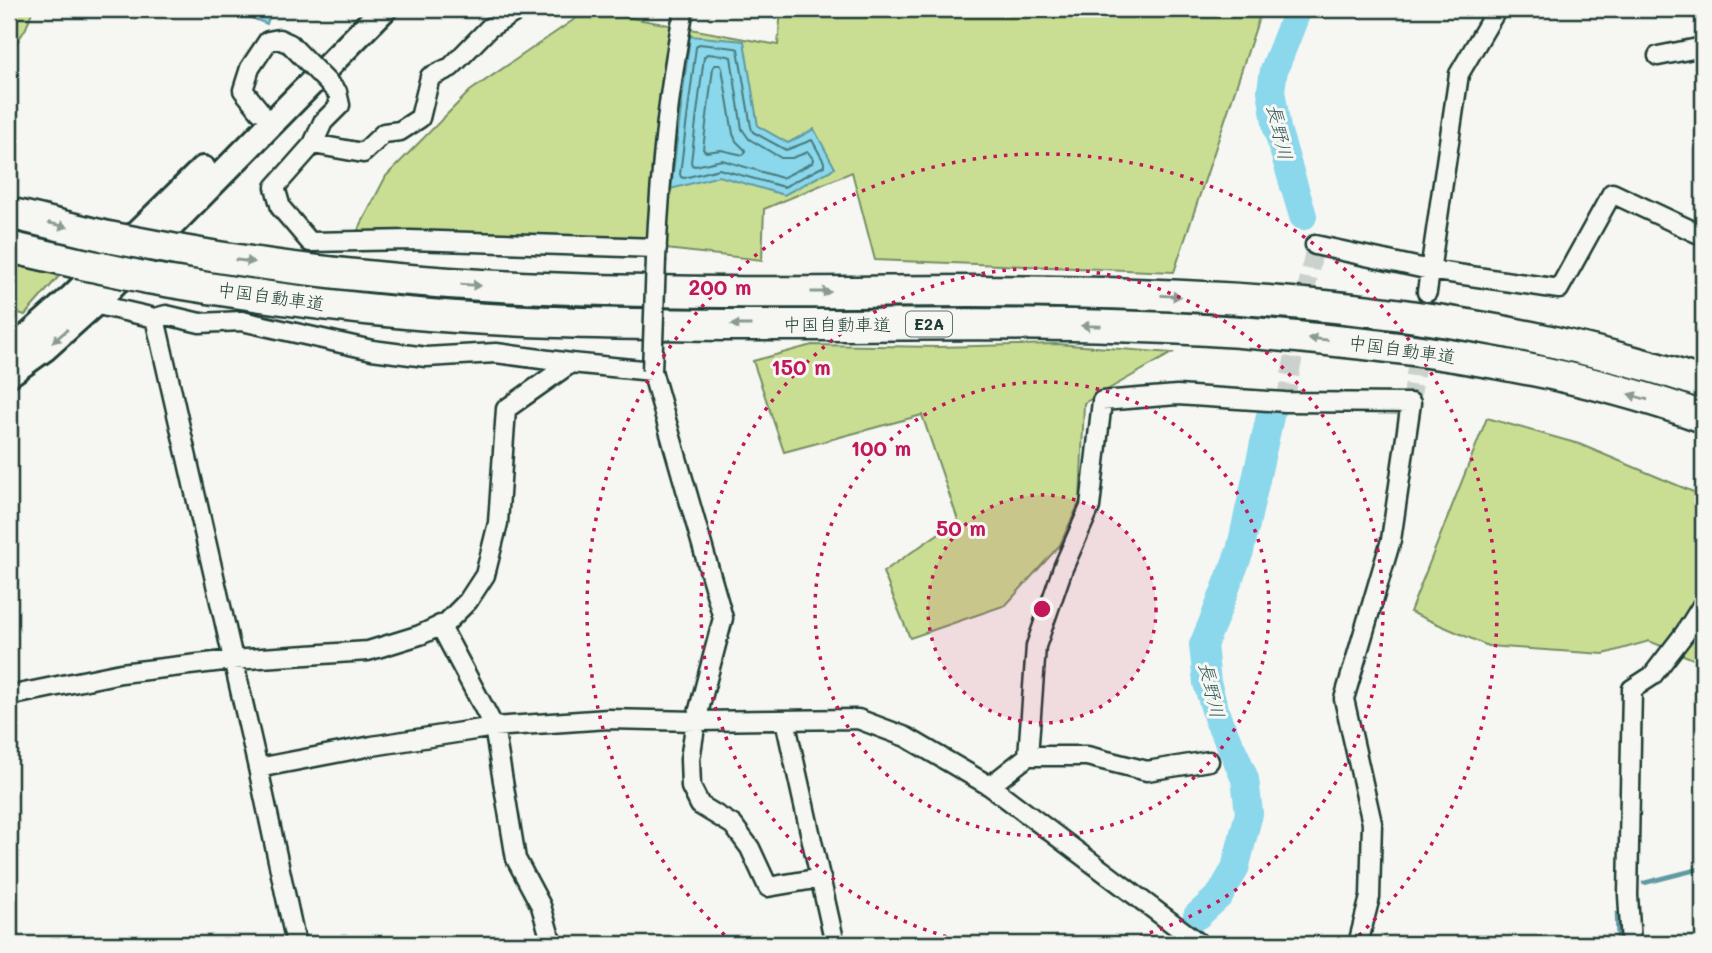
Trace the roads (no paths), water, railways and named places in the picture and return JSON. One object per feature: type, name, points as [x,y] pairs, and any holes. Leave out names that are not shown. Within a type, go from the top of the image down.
[{"type":"highway","name":"中国自動車道","points":[[9,213],[108,237],[228,259],[408,281],[518,288],[726,292],[1110,293],[1316,305],[1415,316],[1515,333],[1604,354],[1703,383]]},
{"type":"highway","name":"中国自動車道","points":[[9,247],[148,278],[306,303],[410,313],[518,320],[726,325],[1109,326],[1303,338],[1412,349],[1512,366],[1598,385],[1703,417]]},
{"type":"street","points":[[9,349],[26,338],[71,298],[186,187],[360,9]]},
{"type":"street","points":[[9,374],[44,349],[94,304],[384,9]]},
{"type":"street","points":[[313,144],[363,153],[384,133],[400,131],[420,118],[430,77],[451,67],[489,28],[520,9]]},
{"type":"street","points":[[684,9],[674,62],[659,205],[652,371],[723,618],[696,721],[690,759],[691,787],[700,805],[733,825],[750,848],[768,887],[821,878]]},
{"type":"street","points":[[1427,292],[1458,74],[1497,9]]},
{"type":"street","points":[[260,111],[243,90],[250,68],[268,41],[279,39],[290,44],[337,92],[340,105],[323,122],[313,144],[275,187],[281,208],[310,242],[410,240],[657,253]]},
{"type":"street","points":[[1658,57],[1703,47]]},
{"type":"street","points":[[1315,245],[1430,270],[1559,289],[1612,193],[1697,233],[1703,232]]},
{"type":"street","points":[[94,304],[155,318],[166,315],[200,323],[242,321],[372,351],[426,357],[496,353],[652,371]]},
{"type":"street","points":[[155,318],[296,944]]},
{"type":"street","points":[[9,696],[121,673],[232,660],[368,651],[420,635],[446,622],[468,601],[485,575],[498,523],[506,409],[571,363]]},
{"type":"street","points":[[1028,756],[1036,646],[1063,568],[1090,507],[1102,401],[1177,395],[1284,402],[1411,402],[1391,540],[1344,699],[1372,823],[1370,897],[1358,944]]},
{"type":"street","points":[[1631,944],[1628,895],[1632,689],[1652,676],[1685,634],[1703,604]]},
{"type":"street","points":[[440,625],[494,727],[516,859],[541,906],[552,944]]},
{"type":"street","points":[[258,768],[372,746],[494,727],[608,719],[858,719],[906,737],[990,786],[1200,944]]},
{"type":"street","points":[[785,720],[835,944]]},
{"type":"street","points":[[990,786],[1028,756],[1087,756],[1147,771],[1209,761]]},
{"type":"water","points":[[228,9],[271,9],[267,24]]},
{"type":"water","points":[[690,36],[744,41],[758,126],[788,143],[814,129],[835,168],[784,195],[719,176],[671,189]]},
{"type":"waterway","name":"長野川","points":[[1298,9],[1274,70],[1271,90],[1277,129],[1303,216]]},
{"type":"waterway","name":"長野川","points":[[1197,916],[1220,895],[1235,869],[1249,813],[1245,779],[1218,720],[1207,683],[1203,645],[1240,551],[1271,412]]},
{"type":"waterway","points":[[1644,883],[1703,868]]},
{"type":"waterway","points":[[1617,914],[1618,944]]},
{"type":"tunnel","points":[[1285,402],[1315,245]]},
{"type":"tunnel","points":[[1411,403],[1427,292]]}]
